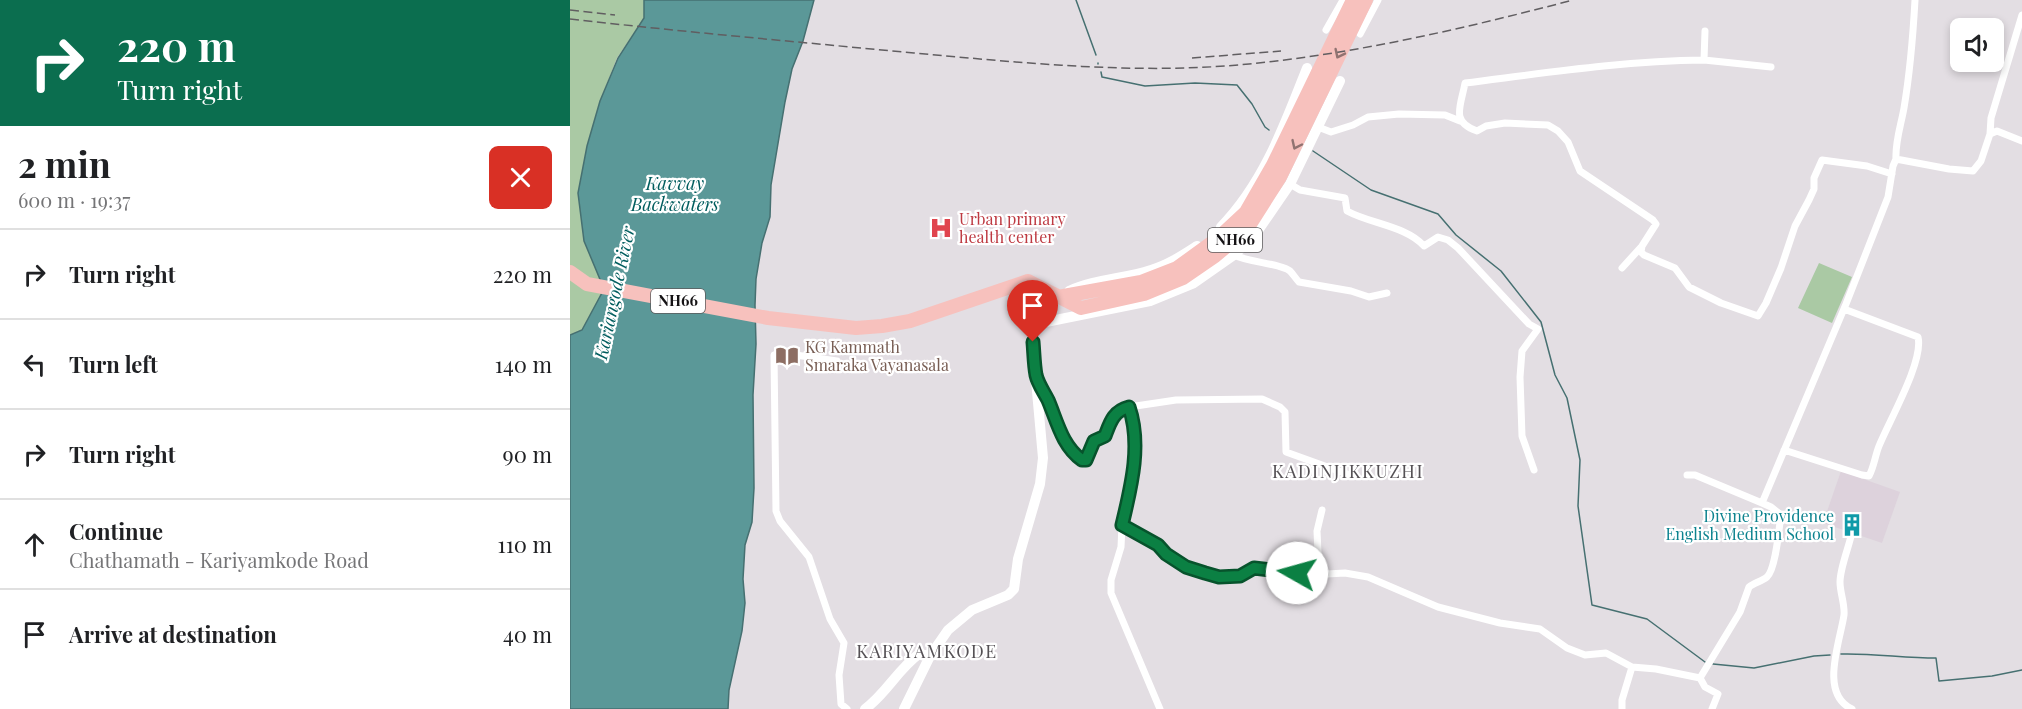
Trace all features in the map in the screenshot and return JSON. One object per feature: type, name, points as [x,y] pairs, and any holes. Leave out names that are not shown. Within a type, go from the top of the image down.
[{"type":"highway","name":"NH66","points":[[570,273],[587,284],[768,318],[856,328],[910,321],[1028,281],[1081,308],[1144,294],[1183,278],[1215,256],[1247,229],[1280,177],[1343,18],[1353,0]]},
{"type":"highway","name":"NH66","points":[[1058,297],[1141,282],[1177,268],[1218,239],[1246,212],[1366,0]]},
{"type":"street","points":[[1326,30],[1343,0]]},
{"type":"street","points":[[1360,34],[1378,0]]},
{"type":"street","points":[[1762,503],[1844,309],[1888,197],[1904,107],[1915,0]]},
{"type":"street","points":[[1896,159],[1949,169],[1973,171],[1978,167],[1990,134],[1991,118],[2022,15]]},
{"type":"street","points":[[1704,60],[1705,31]]},
{"type":"street","points":[[1458,118],[1465,83],[1551,71],[1664,61],[1704,60],[1771,67]]},
{"type":"street","points":[[1058,297],[1084,284],[1151,270],[1173,261],[1218,230],[1239,208],[1258,180],[1284,126],[1307,68]]},
{"type":"street","points":[[904,709],[930,656],[948,630],[972,610],[1008,595],[1014,589],[1018,559],[1040,484],[1043,458],[1031,325],[1150,301],[1194,284],[1234,255],[1255,235],[1290,184],[1340,81]]},
{"type":"street","points":[[1318,127],[1331,132],[1368,117],[1399,114],[1445,115],[1458,118],[1464,127],[1477,131],[1486,126],[1505,123],[1548,125],[1558,131],[1568,142],[1580,171],[1656,224],[1642,246],[1622,268]]},
{"type":"street","points":[[1990,134],[1997,131],[2022,141]]},
{"type":"street","points":[[1642,246],[1641,252],[1644,255],[1675,268],[1689,287],[1721,303],[1758,316],[1781,268],[1795,226],[1814,189],[1814,177],[1822,160],[1867,166],[1892,174]]},
{"type":"street","points":[[1290,184],[1300,190],[1345,198],[1347,211],[1360,218],[1415,237],[1424,246],[1438,237],[1448,240],[1529,324],[1538,329],[1522,351],[1520,377],[1522,436],[1534,470]]},
{"type":"street","points":[[1234,255],[1259,264],[1289,269],[1299,282],[1351,291],[1369,297],[1387,293]]},
{"type":"street","points":[[1784,450],[1862,475],[1869,476],[1872,471],[1879,447],[1914,367],[1920,345],[1918,337],[1844,309]]},
{"type":"street","points":[[837,361],[782,353],[774,355],[776,511],[780,521],[809,557],[830,619],[844,643],[839,675],[841,704],[847,709]]},
{"type":"street","points":[[1036,378],[1060,431],[1076,456],[1082,460],[1086,460],[1094,441],[1105,436],[1112,418],[1120,410],[1176,400],[1262,399],[1280,407],[1285,412],[1286,452],[1347,474]]},
{"type":"street","points":[[1129,407],[1134,432],[1134,459],[1120,547],[1111,580],[1111,593],[1160,709]]},
{"type":"street","points":[[1687,475],[1695,475],[1762,503],[1781,515],[1778,543],[1770,573],[1767,577],[1749,586],[1740,612],[1700,678]]},
{"type":"street","points":[[1319,574],[1317,531],[1322,510]]},
{"type":"street","points":[[1122,525],[1158,545],[1166,554],[1186,567],[1219,577],[1240,576],[1254,568],[1319,574],[1345,573],[1368,578],[1438,607],[1500,623],[1540,629],[1585,655],[1606,653],[1632,667],[1656,669],[1700,678],[1705,687],[1718,693],[1712,709]]},
{"type":"street","points":[[1852,532],[1840,582],[1844,612],[1834,665],[1835,690],[1843,705],[1852,709]]},
{"type":"street","points":[[865,709],[888,686],[905,664],[919,654],[930,656]]},
{"type":"street","points":[[1622,709],[1622,700],[1632,667]]},
{"type":"shaded area","points":[[1841,471],[1900,492],[1882,543],[1823,523]]},
{"type":"green space","points":[[570,0],[644,0],[644,18],[617,58],[600,101],[587,146],[578,193],[584,241],[604,289],[582,330],[570,335]]},
{"type":"green space","points":[[1819,263],[1852,277],[1832,323],[1798,308]]},
{"type":"water","name":"Kavvay Backwaters","points":[[644,0],[814,0],[803,41],[792,69],[785,102],[771,185],[770,217],[762,243],[756,279],[752,522],[745,545],[743,579],[745,603],[742,631],[729,690],[728,709],[570,709],[570,335],[582,330],[604,289],[584,241],[578,193],[587,146],[600,101],[618,58],[644,18]]},
{"type":"waterway","points":[[1076,0],[1096,55]]},
{"type":"waterway","points":[[1101,72],[1102,77],[1145,86],[1195,83],[1237,85],[1269,130]]},
{"type":"waterway","points":[[1313,151],[1371,190],[1438,214],[1456,235],[1501,271],[1541,322],[1555,375],[1567,398],[1580,460],[1578,506],[1592,605],[1647,619],[1705,662]]},
{"type":"waterway","points":[[1841,654],[1936,658],[1939,681],[1992,676],[2022,670]]},
{"type":"waterway","points":[[1713,664],[1754,668],[1830,655]]},
{"type":"railway","points":[[570,19],[997,60],[1081,66],[1165,68],[1249,64],[1331,53],[1452,30],[1573,0]]},
{"type":"railway","points":[[570,10],[615,15]]},
{"type":"railway","points":[[1192,58],[1281,51]]},
{"type":"place","name":"Urban primary health center","points":[[941,228]]},
{"type":"place","name":"KG Kammath Smaraka Vayanasala","points":[[787,356]]},
{"type":"place","name":"Divine Providence English Medium School","points":[[1852,525]]},
{"type":"district","name":"KADINJIKKUZHI","points":[[1348,472]]},
{"type":"district","name":"KARIYAMKODE","points":[[927,652]]},
{"type":"route","points":[[1033,342],[1036,378],[1054,420],[1076,456],[1086,460],[1094,441],[1105,436],[1112,418],[1120,410],[1129,407],[1134,432],[1134,459],[1131,488],[1122,525],[1158,545],[1166,554],[1186,567],[1219,577],[1240,576],[1254,568],[1297,573]]},
{"type":"water label","name":"Kariangode River","points":[[615,293]]}]
